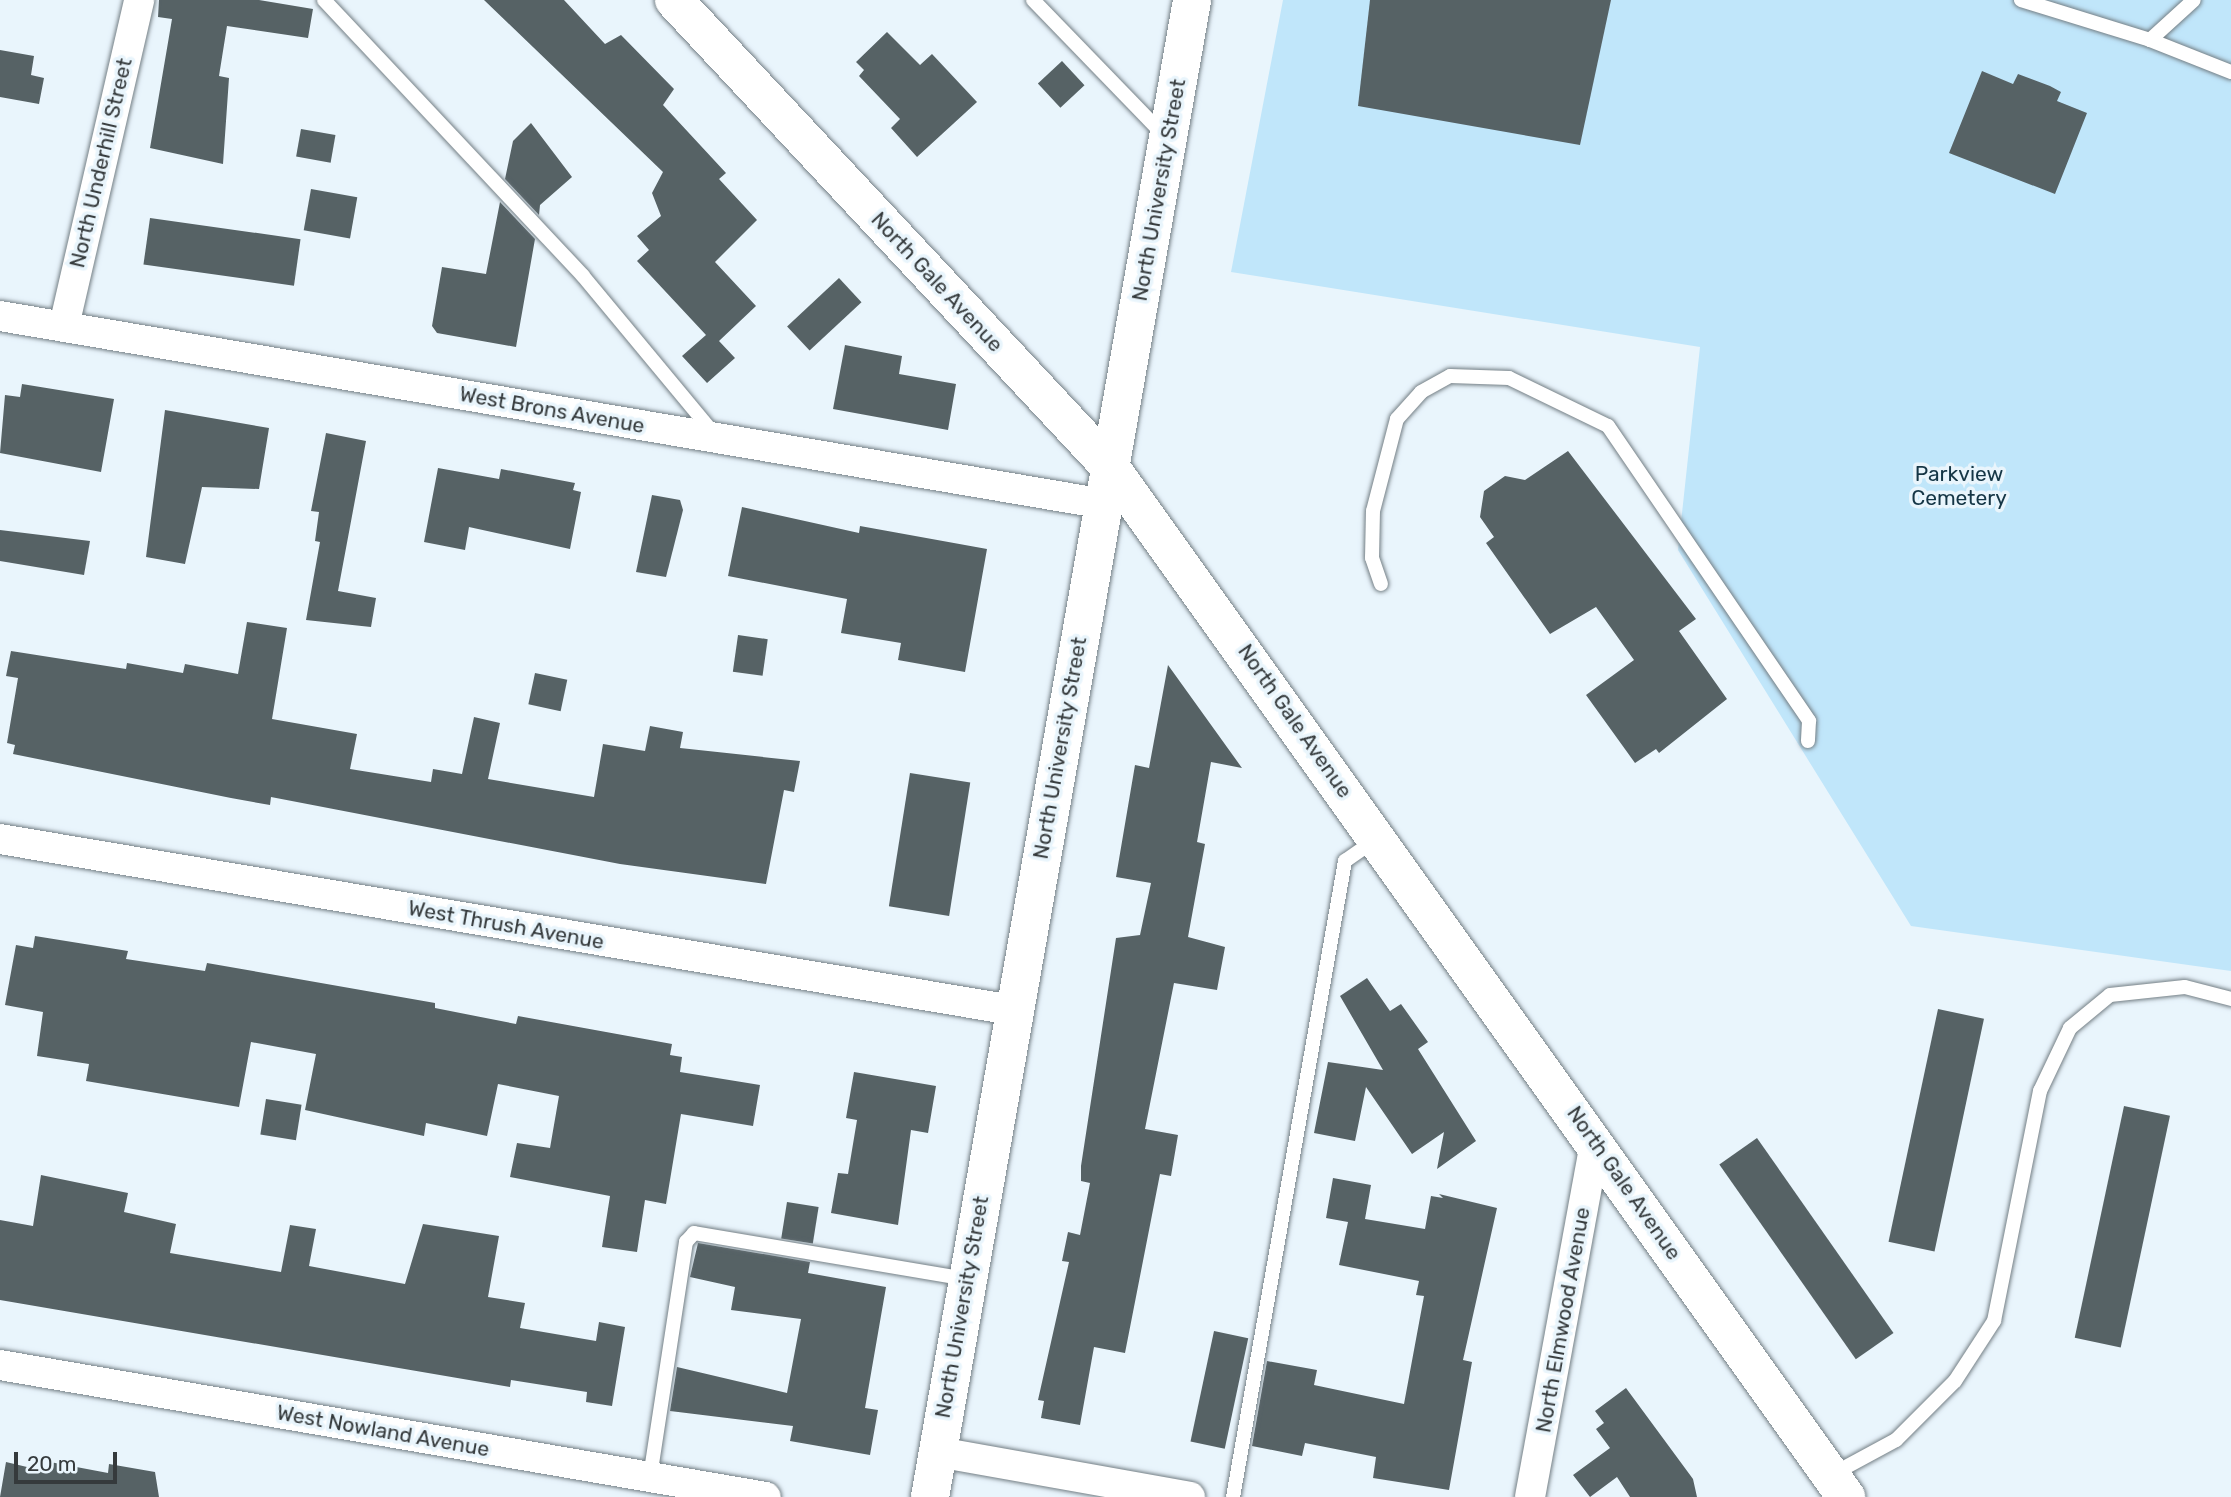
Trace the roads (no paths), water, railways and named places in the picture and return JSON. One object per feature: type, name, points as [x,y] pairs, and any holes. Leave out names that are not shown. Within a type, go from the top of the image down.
[{"type":"main road","name":"North Gale Avenue","points":[[674,0],[1107,486],[1378,838],[1839,1486]]},
{"type":"main road","name":"North University Street","points":[[930,1497],[1012,1010],[1192,0]]},
{"type":"street","name":"North Underhill Street","points":[[64,327],[139,0]]},
{"type":"street","name":"West Brons Avenue","points":[[0,316],[718,438],[1107,486]]},
{"type":"street","name":"West Thrush Avenue","points":[[0,839],[1012,1010]]},
{"type":"street","name":"North Elmwood Avenue","points":[[1530,1497],[1595,1143]]},
{"type":"street","name":"West Nowland Avenue","points":[[0,1365],[766,1497]]},
{"type":"street","points":[[938,1452],[1189,1497]]},
{"type":"lane","points":[[324,0],[583,276],[718,438]]},
{"type":"lane","points":[[1033,0],[1168,138]]},
{"type":"lane","points":[[2021,0],[2150,40],[2231,72]]},
{"type":"lane","points":[[2150,40],[2194,0]]},
{"type":"lane","points":[[1381,584],[1371,558],[1373,511],[1397,419],[1421,392],[1450,376],[1509,378],[1608,426],[1809,721],[1808,741]]},
{"type":"lane","points":[[1233,1497],[1345,862],[1378,838]]},
{"type":"lane","points":[[1839,1486],[1896,1440],[1955,1381],[1994,1321],[2040,1091],[2070,1028],[2110,995],[2185,987],[2231,999]]},
{"type":"lane","points":[[650,1477],[686,1242],[694,1233],[967,1279]]},
{"type":"park label","name":"Parkview Cemetery","points":[[1959,486]]}]
